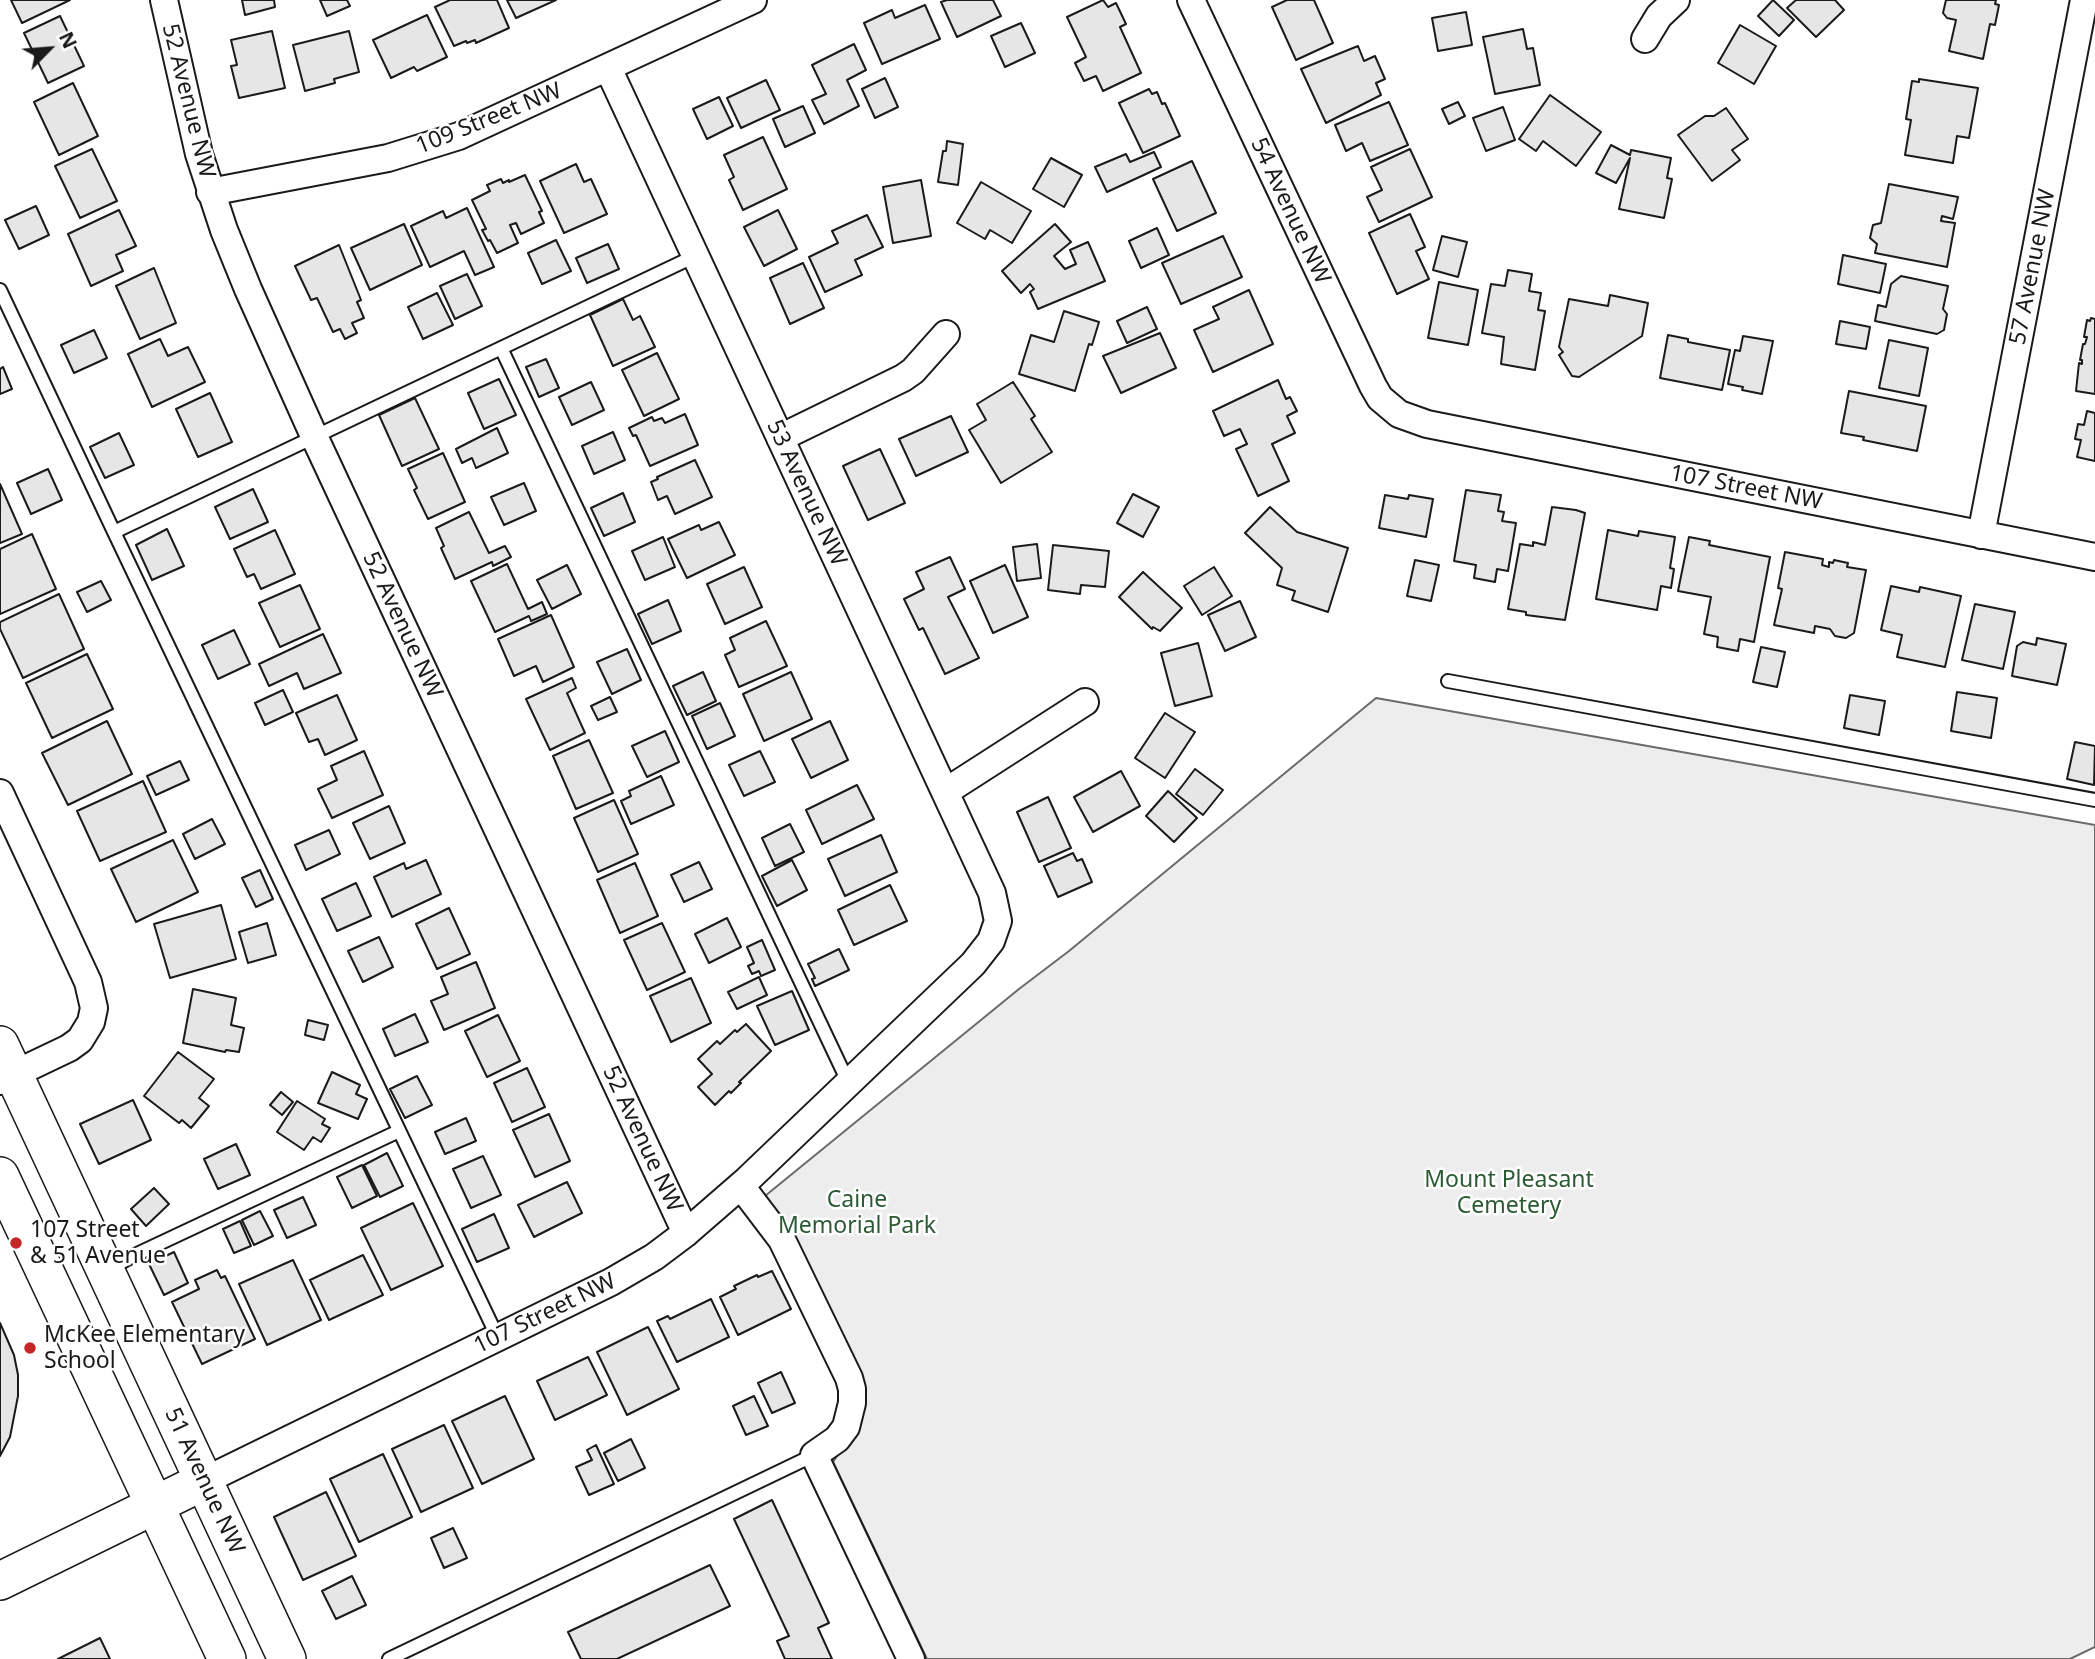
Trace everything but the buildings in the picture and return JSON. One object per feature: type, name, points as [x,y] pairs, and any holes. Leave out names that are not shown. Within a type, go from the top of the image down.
[{"type":"main road","name":"51 Avenue NW","points":[[4,1067],[106,1271],[287,1659]]},
{"type":"main road","points":[[0,1176],[227,1659]]},
{"type":"main road","name":"107 Street NW","points":[[0,1581],[204,1481]]},
{"type":"street","name":"52 Avenue NW","points":[[164,0],[210,192],[248,289],[686,1233]]},
{"type":"street","name":"109 Street NW","points":[[210,192],[416,151],[489,124],[753,0]]},
{"type":"street","name":"54 Avenue NW","points":[[1191,0],[1373,386],[1390,408],[1399,414]]},
{"type":"street","points":[[1645,39],[1659,16],[1676,0]]},
{"type":"street","name":"57 Avenue NW","points":[[1981,535],[2084,0]]},
{"type":"street","name":"53 Avenue NW","points":[[608,68],[946,792],[992,893],[998,921]]},
{"type":"street","points":[[780,438],[903,378],[913,371],[946,334]]},
{"type":"street","name":"107 Street NW","points":[[1399,414],[1440,427],[2095,557]]},
{"type":"street","points":[[946,792],[1085,702]]},
{"type":"street","name":"51 Avenue NW","points":[[0,793],[88,982],[94,1008],[91,1022],[80,1040],[4,1067]]},
{"type":"street","name":"107 Street NW","points":[[204,1481],[632,1271],[686,1233],[741,1186],[973,964],[990,941],[998,921]]},
{"type":"street","points":[[741,1186],[782,1240],[852,1389],[851,1412],[846,1427],[837,1439],[814,1455],[911,1659]]},
{"type":"lane","points":[[114,531],[695,256]]},
{"type":"lane","points":[[0,290],[498,1338]]},
{"type":"lane","points":[[501,348],[849,1084]]},
{"type":"lane","points":[[1448,681],[2095,800]]},
{"type":"lane","points":[[106,1271],[399,1131]]},
{"type":"lane","points":[[389,1659],[814,1455]]},
{"type":"green space","name":"Mount Pleasant Cemetery","points":[[1376,698],[2095,825],[2095,1647],[2070,1659],[927,1659],[833,1462],[851,1435],[858,1417],[765,1196],[1069,951]]},
{"type":"place","name":"107 Street & 51 Avenue","points":[[16,1243]]},
{"type":"place","name":"McKee Elementary School","points":[[30,1348]]},
{"type":"park label","name":"Caine Memorial Park","points":[[857,1213]]}]
